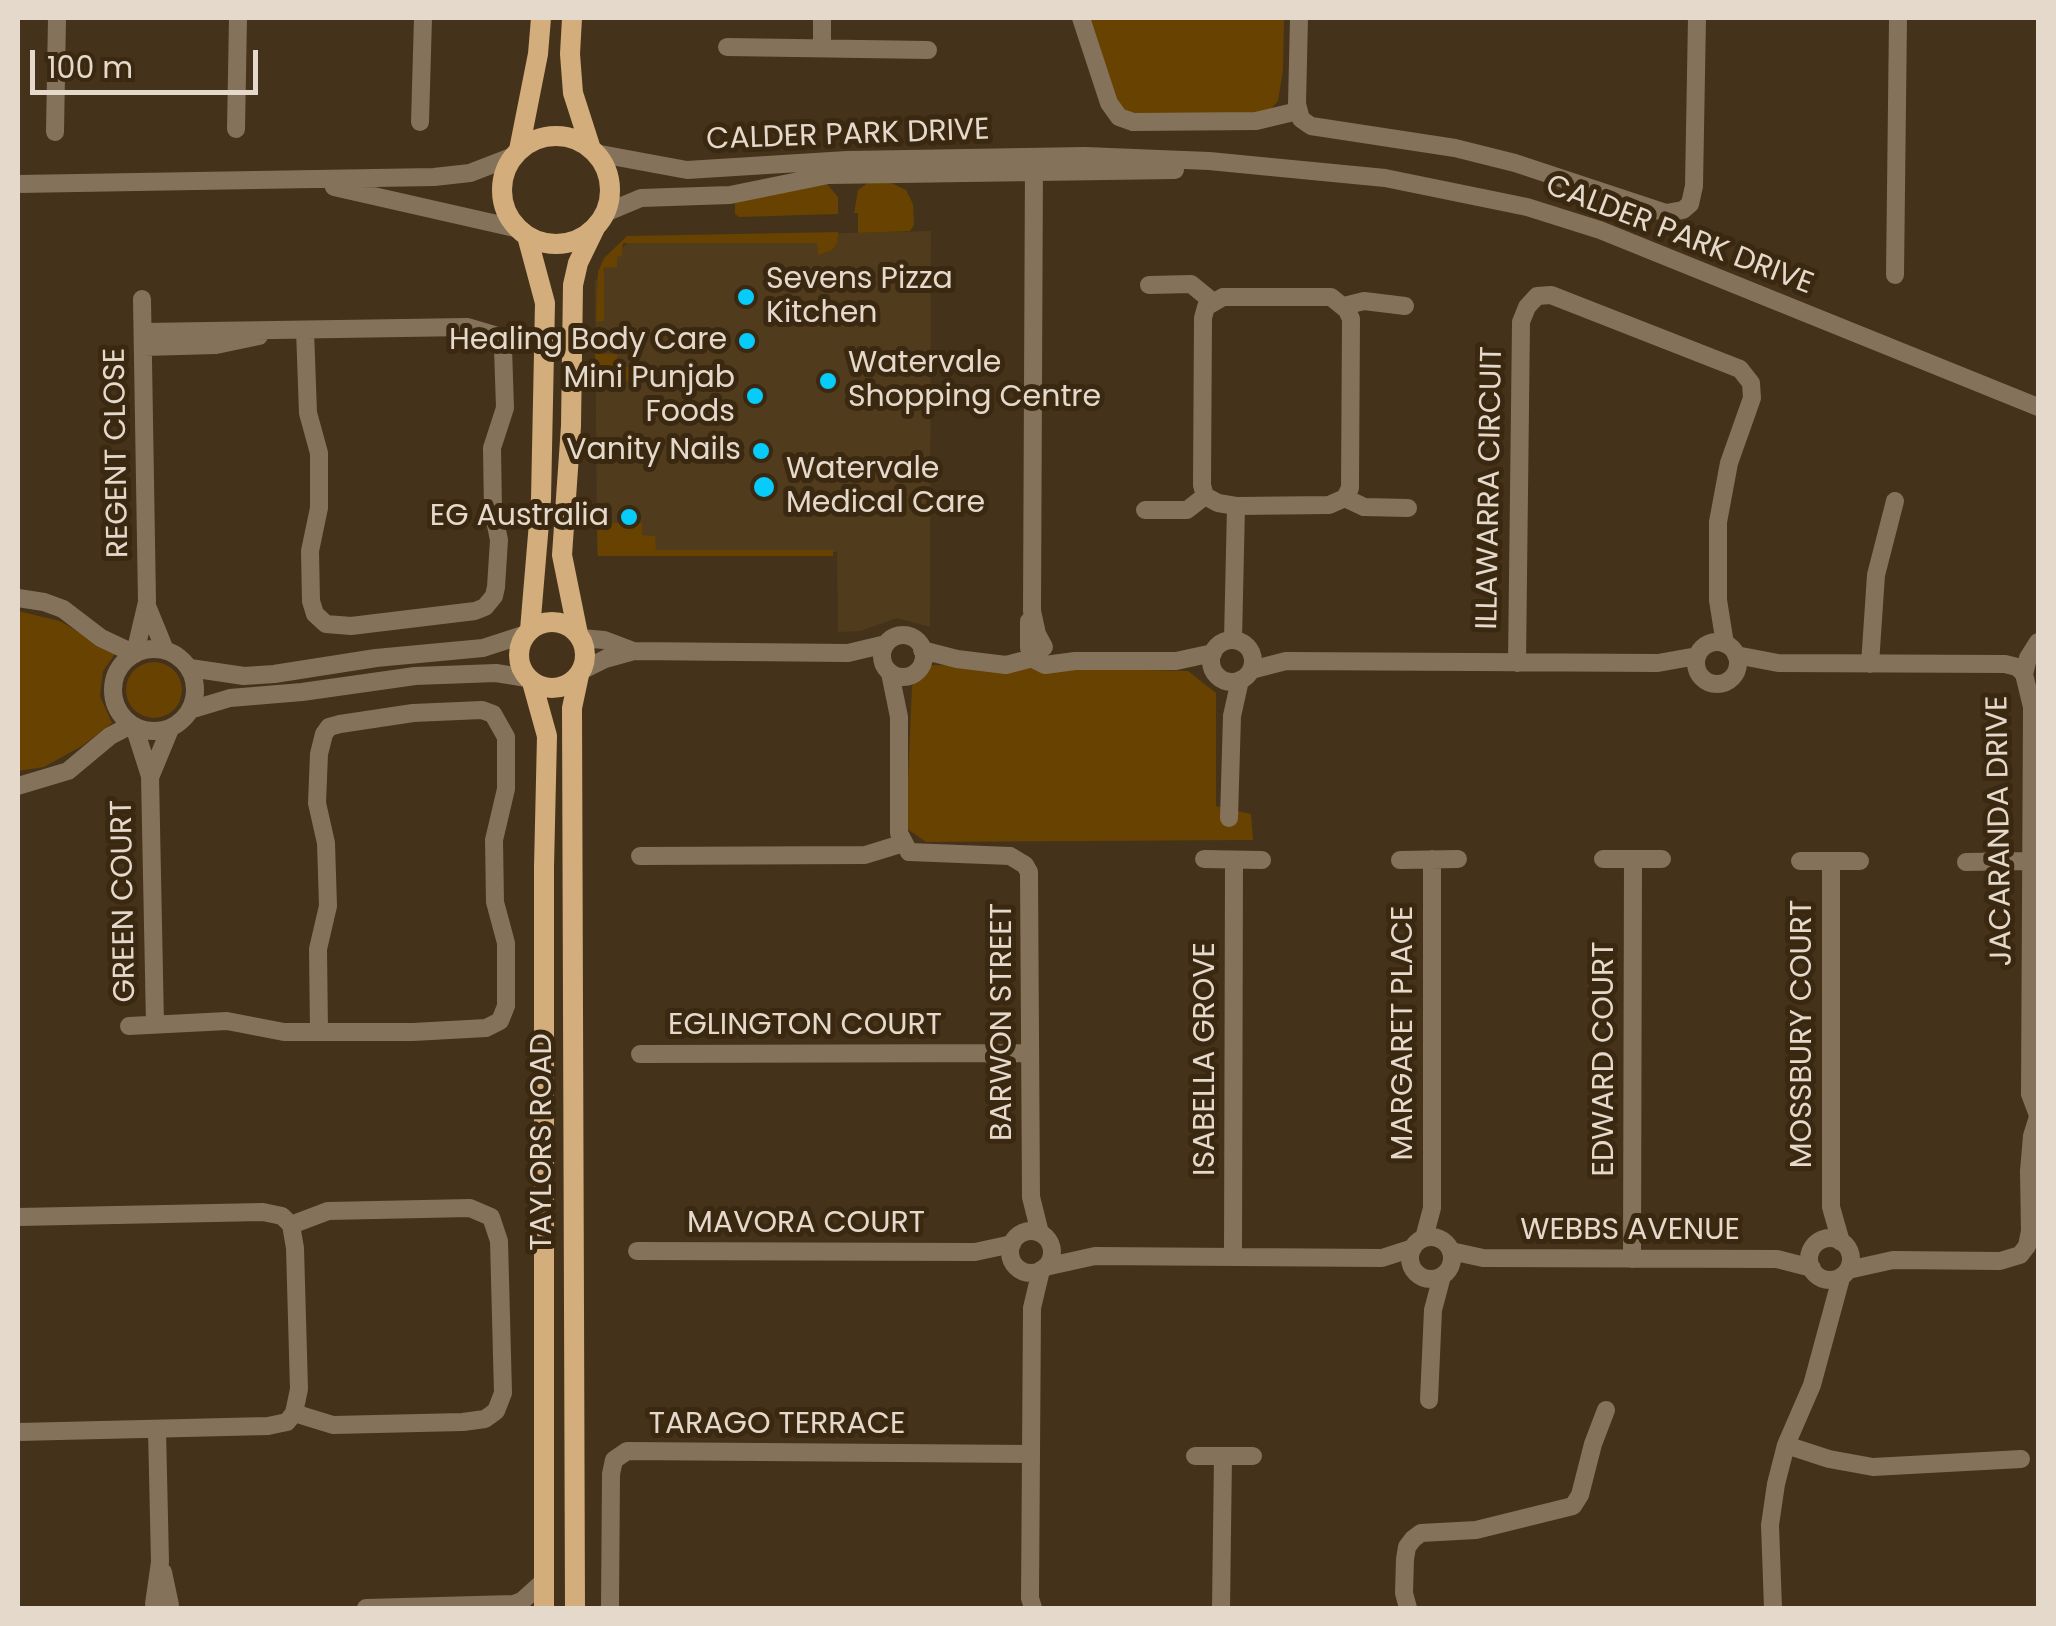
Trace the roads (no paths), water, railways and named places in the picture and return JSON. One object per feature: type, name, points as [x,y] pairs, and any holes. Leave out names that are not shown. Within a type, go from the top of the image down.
[{"type":"main road","points":[[541,18],[538,54],[516,153],[506,170],[503,202],[523,232],[546,303],[540,516],[528,632],[518,652],[522,670],[541,687],[562,687],[580,673],[585,654],[562,555],[571,426],[572,296],[578,262],[600,220],[610,188],[573,93],[572,18]]},
{"type":"main road","points":[[516,153],[530,142],[555,136],[568,137],[593,151]]},
{"type":"main road","points":[[523,232],[538,241],[564,244],[587,234],[600,220]]},
{"type":"main road","points":[[528,632],[540,624],[561,623],[580,636]]},
{"type":"main road","name":"TAYLORS ROAD","points":[[575,1608],[572,708],[580,673]]},
{"type":"main road","name":"TAYLORS ROAD","points":[[530,680],[548,736],[544,867],[544,1608]]},
{"type":"main road","points":[[557,1608],[568,1588],[575,1557]]},
{"type":"street","points":[[55,132],[57,18]]},
{"type":"street","points":[[236,129],[238,18]]},
{"type":"street","points":[[420,122],[423,18]]},
{"type":"street","points":[[822,18],[822,48]]},
{"type":"street","points":[[1081,18],[1109,102],[1119,117],[1132,122],[1256,121],[1298,111]]},
{"type":"street","points":[[1300,18],[1298,111],[1310,126],[1454,148],[1515,163],[1666,213],[1683,210],[1690,204],[1694,186],[1697,18]]},
{"type":"street","points":[[1895,274],[1898,18]]},
{"type":"street","points":[[727,46],[928,50]]},
{"type":"street","name":"CALDER PARK DRIVE","points":[[593,151],[687,170],[1034,164],[1285,168],[1386,178],[1527,208],[1600,230],[2038,407]]},
{"type":"street","points":[[18,184],[454,176],[516,153]]},
{"type":"street","points":[[580,673],[605,659],[634,651],[848,653],[905,666],[957,659],[991,661],[1035,651],[1034,164]]},
{"type":"street","name":"CALDER PARK DRIVE","points":[[600,220],[641,198],[730,194],[846,168]]},
{"type":"street","points":[[290,179],[373,194],[523,232]]},
{"type":"street","points":[[1149,285],[1191,284],[1213,302]]},
{"type":"street","name":"ILLAWARRA CIRCUIT","points":[[1517,663],[1521,322],[1537,296],[1551,295],[1740,369],[1751,383],[1752,398],[1729,463],[1718,522],[1717,658]]},
{"type":"street","points":[[1223,297],[1331,297],[1344,306],[1351,320],[1350,488],[1345,498],[1329,505],[1236,506],[1218,504],[1205,496],[1203,318],[1206,307],[1213,302],[1223,297]]},
{"type":"street","name":"REGENT CLOSE","points":[[135,653],[147,606],[142,300]]},
{"type":"street","points":[[1344,306],[1375,301],[1406,306]]},
{"type":"street","points":[[144,340],[216,345],[274,330],[467,327],[488,331],[499,340],[504,361],[504,408],[492,448],[498,565],[494,596],[485,607],[351,626],[326,624],[315,614],[310,551],[320,508],[319,453],[308,413],[304,330]]},
{"type":"street","points":[[1144,510],[1187,510],[1205,496]]},
{"type":"street","points":[[1345,498],[1364,507],[1408,508]]},
{"type":"street","points":[[1870,664],[1876,575],[1894,501]]},
{"type":"street","points":[[1228,818],[1232,668],[1221,644],[1233,640],[1236,506]]},
{"type":"street","points":[[18,598],[63,609],[100,638],[135,653]]},
{"type":"street","name":"REGENT CLOSE","points":[[147,606],[166,650]]},
{"type":"street","points":[[190,668],[244,676],[274,674],[482,648],[528,632]]},
{"type":"street","points":[[580,636],[634,651]]},
{"type":"street","points":[[640,856],[864,855],[904,844],[899,833],[898,717],[905,666],[917,641],[904,636],[848,653]]},
{"type":"street","points":[[2024,674],[2038,642]]},
{"type":"street","points":[[886,644],[882,654],[905,666]]},
{"type":"street","points":[[190,710],[196,689],[190,668],[166,650],[155,648],[135,653],[118,670],[114,682],[116,706],[133,726],[158,732],[170,728],[190,710],[230,698],[396,678],[496,672],[530,680]]},
{"type":"street","name":"JACARANDA DRIVE","points":[[1035,651],[1075,661],[1176,661],[1232,668],[1286,662],[1658,663],[1717,658],[1778,663],[2005,664],[2017,668],[2024,674],[2032,706],[2035,742],[2030,861],[2034,935],[2030,1094],[2038,1116]]},
{"type":"street","points":[[129,1026],[228,1021],[270,1031],[319,1032],[486,1028],[504,1016],[506,943],[494,902],[494,840],[506,789],[506,736],[493,714],[482,710],[413,713],[340,724],[329,727],[324,734],[317,803],[326,843],[328,906],[318,950],[319,1032]]},
{"type":"street","points":[[18,786],[68,770],[110,736],[133,726]]},
{"type":"street","name":"GREEN COURT","points":[[133,726],[150,776],[155,1024]]},
{"type":"street","name":"GREEN COURT","points":[[150,776],[170,728]]},
{"type":"street","name":"BARWON STREET","points":[[904,844],[908,852],[1010,856],[1026,865],[1032,898],[1030,1197],[1026,1247],[1032,1308],[1030,1605]]},
{"type":"street","points":[[1204,859],[1262,860]]},
{"type":"street","name":"MARGARET PLACE","points":[[1432,859],[1432,1208],[1437,1253],[1433,1310]]},
{"type":"street","points":[[1400,860],[1458,859]]},
{"type":"street","points":[[1603,859],[1662,859]]},
{"type":"street","name":"EDWARD COURT","points":[[1632,1259],[1633,859]]},
{"type":"street","name":"ISABELLA GROVE","points":[[1233,1257],[1234,860]]},
{"type":"street","name":"MOSSBURY COURT","points":[[1800,861],[1860,861]]},
{"type":"street","name":"MOSSBURY COURT","points":[[1786,1445],[1812,1385],[1829,1316],[1826,1264],[1831,1207],[1831,861]]},
{"type":"street","points":[[1966,862],[2030,861]]},
{"type":"street","name":"EGLINGTON COURT","points":[[640,1054],[1030,1053]]},
{"type":"street","name":"WEBBS AVENUE","points":[[1418,1272],[1437,1253],[1483,1258],[1777,1259],[1826,1264],[2000,1261],[2020,1255],[2027,1246],[2029,1171],[2038,1116]]},
{"type":"street","name":"MOSSBURY COURT","points":[[1826,1264],[1851,1259],[1831,1207]]},
{"type":"street","points":[[291,1226],[328,1212],[470,1208],[486,1212],[496,1225],[499,1241],[502,1392],[501,1403],[492,1415],[463,1422],[333,1425],[294,1413]]},
{"type":"street","points":[[18,1218],[264,1212],[282,1216],[291,1226],[295,1248],[298,1372],[298,1403],[294,1413],[286,1422],[268,1426],[18,1432]]},
{"type":"street","name":"WEBBS AVENUE","points":[[1826,1264],[1831,1238],[1893,1260]]},
{"type":"street","points":[[1026,1247],[1043,1269],[1095,1256]]},
{"type":"street","points":[[1026,1247],[1095,1256],[1382,1258],[1437,1253]]},
{"type":"street","name":"BARWON STREET","points":[[1026,1247],[1051,1256],[1043,1269],[1032,1308]]},
{"type":"street","name":"MAVORA COURT","points":[[638,1251],[975,1252],[1026,1247]]},
{"type":"street","points":[[1429,1400],[1433,1310],[1411,1262],[1437,1253]]},
{"type":"street","points":[[1382,1258],[1418,1272]]},
{"type":"street","points":[[1408,1608],[1404,1593],[1407,1546],[1420,1534],[1476,1530],[1573,1506],[1580,1495],[1606,1410]]},
{"type":"street","points":[[157,1429],[161,1606]]},
{"type":"street","points":[[1773,1608],[1770,1526],[1786,1445],[1872,1467],[2020,1459]]},
{"type":"street","name":"TARAGO TERRACE","points":[[610,1608],[611,1474],[614,1460],[627,1451],[1031,1454]]},
{"type":"street","points":[[1195,1456],[1254,1456]]},
{"type":"street","points":[[1222,1608],[1223,1456]]},
{"type":"street","points":[[366,1608],[514,1604],[543,1582]]},
{"type":"place","name":"Sevens Pizza Kitchen","points":[[746,297]]},
{"type":"place","name":"Healing Body Care","points":[[747,341]]},
{"type":"place","name":"Watervale Shopping Centre","points":[[828,381]]},
{"type":"place","name":"Mini Punjab Foods","points":[[755,396]]},
{"type":"place","name":"Vanity Nails","points":[[761,451]]},
{"type":"place","name":"Watervale Medical Care","points":[[764,487]]},
{"type":"place","name":"EG Australia","points":[[629,517]]}]
